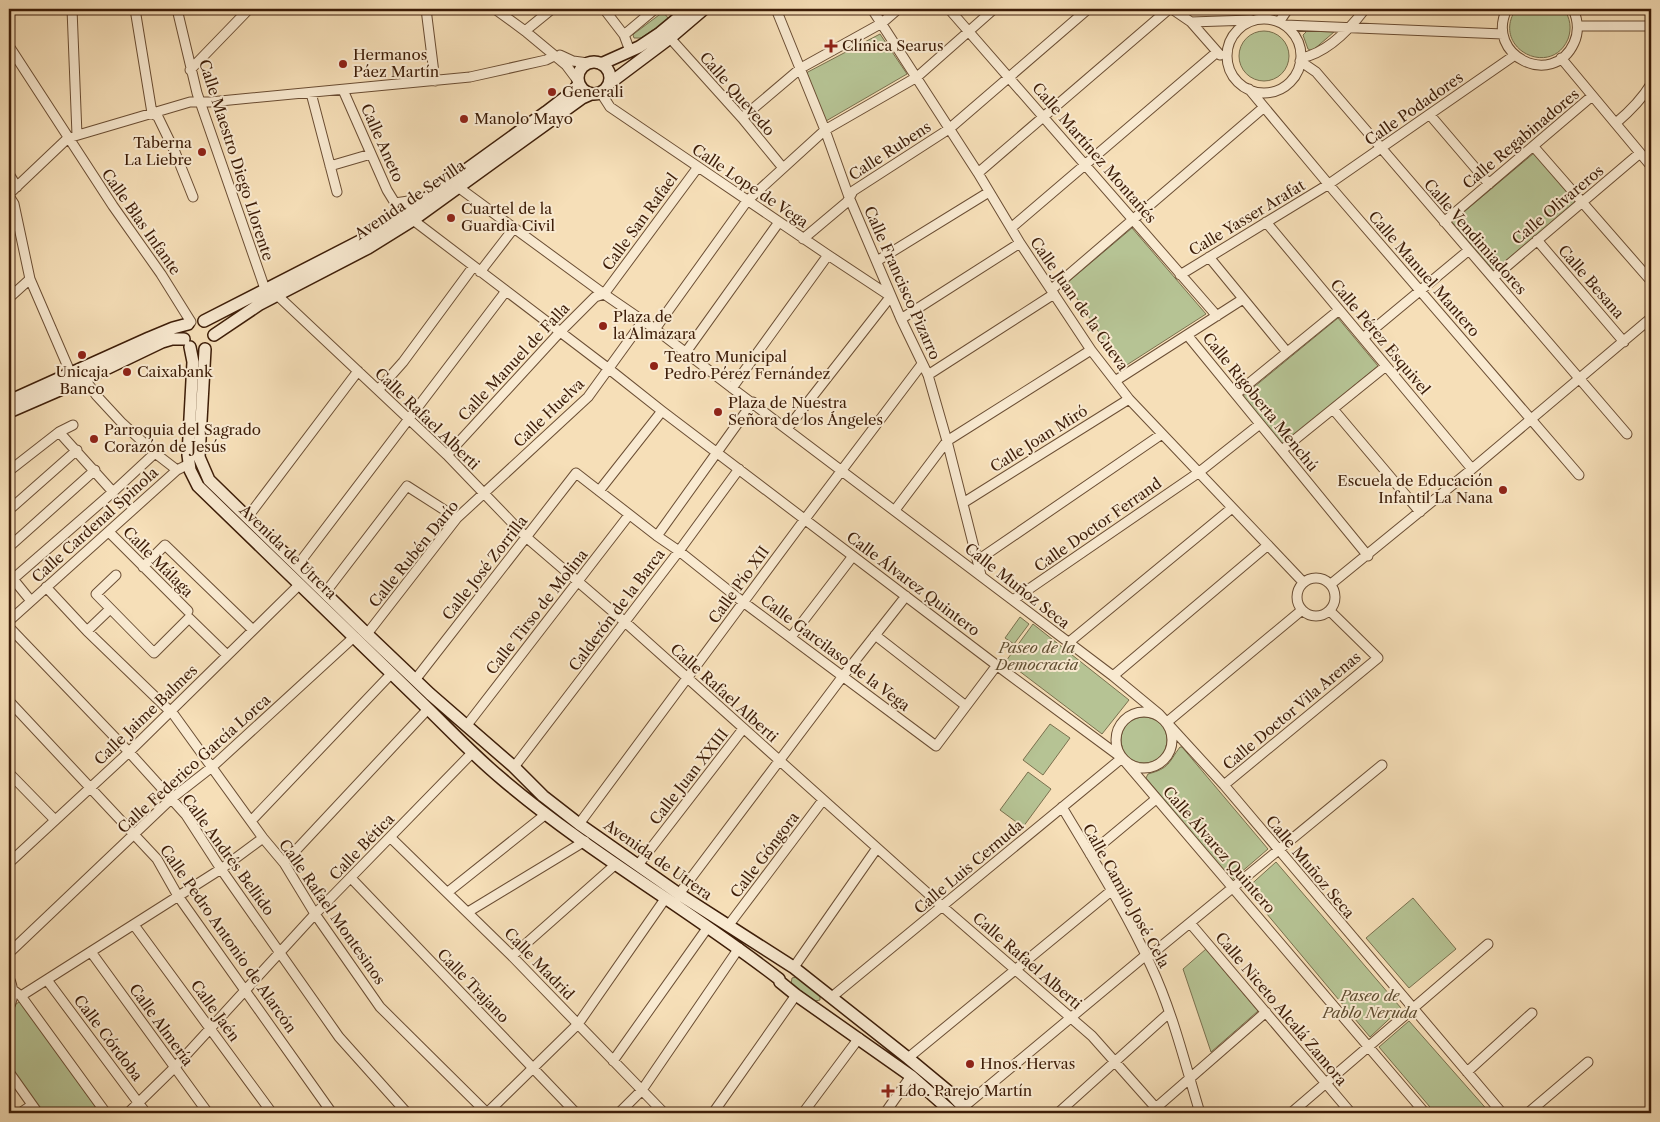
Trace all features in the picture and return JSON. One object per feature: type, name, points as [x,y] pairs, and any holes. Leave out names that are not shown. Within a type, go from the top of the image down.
[{"type":"street","points":[[72,9],[73,137]]},
{"type":"street","points":[[135,9],[152,113],[158,117],[175,152],[193,197]]},
{"type":"street","name":"Calle Maestro Diego Llorente","points":[[177,9],[190,70],[200,102],[265,289]]},
{"type":"street","points":[[190,70],[249,9]]},
{"type":"street","points":[[426,9],[435,81]]},
{"type":"street","points":[[495,9],[566,65],[584,90],[596,94],[606,89],[610,83],[670,38],[704,9]]},
{"type":"street","points":[[525,31],[552,9]]},
{"type":"street","points":[[604,9],[624,35],[630,51]]},
{"type":"street","points":[[624,35],[655,9]]},
{"type":"street","points":[[601,64],[630,51],[660,33],[689,9]]},
{"type":"street","name":"Calle Francisco Pizarro","points":[[776,9],[890,296],[928,375],[981,575]]},
{"type":"street","name":"Calle Juan de la Cueva","points":[[872,9],[978,173],[1020,243],[1115,381],[1129,399],[1198,473],[1303,582]]},
{"type":"street","points":[[742,118],[800,68],[882,23],[898,9]]},
{"type":"street","name":"Calle Martínez Montañés","points":[[949,9],[1217,316]]},
{"type":"street","points":[[655,329],[747,201],[825,130],[917,77],[994,9]]},
{"type":"street","name":"Calle Rubens","points":[[803,239],[847,202],[853,191],[949,129],[1088,9]]},
{"type":"street","points":[[978,173],[1171,9],[1191,22],[1228,64],[1234,78],[1249,90],[1267,93],[1280,89],[1294,78],[1301,60],[1297,40],[1292,32],[1282,24]]},
{"type":"street","points":[[1260,9],[1268,19]]},
{"type":"street","points":[[1282,24],[1288,9]]},
{"type":"street","points":[[1301,60],[1313,56],[1351,27],[1365,9]]},
{"type":"street","points":[[1507,9],[1502,22],[1507,46],[1525,62],[1537,65],[1550,64],[1561,58],[1573,46],[1578,26],[1574,9]]},
{"type":"street","points":[[1191,22],[1268,19],[1282,24],[1503,34]]},
{"type":"street","points":[[1228,64],[1228,50],[1231,39],[1240,28],[1255,20]]},
{"type":"street","points":[[1578,26],[1651,26]]},
{"type":"street","name":"Calle Quevedo","points":[[670,38],[742,118],[782,168]]},
{"type":"street","name":"Calle Blas Infante","points":[[9,46],[73,137],[113,206],[161,274],[190,323]]},
{"type":"street","points":[[1011,228],[1217,52]]},
{"type":"street","points":[[176,470],[154,453],[121,422],[96,395],[85,379],[71,374],[30,280],[14,204],[9,195],[73,137],[190,102],[311,93],[470,77],[546,60],[552,54]]},
{"type":"street","points":[[552,54],[571,61],[601,64],[609,72],[610,83]]},
{"type":"street","name":"Calle Podadores","points":[[1329,184],[1515,55]]},
{"type":"street","points":[[1561,58],[1651,166]]},
{"type":"street","name":"Calle Vendimiadores","points":[[1301,60],[1316,72],[1626,434]]},
{"type":"street","points":[[579,82],[580,70],[588,63]]},
{"type":"street","name":"Avenida de Sevilla","points":[[204,321],[362,240],[427,198],[546,112],[572,92],[579,82]]},
{"type":"street","points":[[1616,123],[1646,92],[1651,84]]},
{"type":"street","name":"Calle Aneto","points":[[343,90],[387,190],[395,203],[427,198]]},
{"type":"street","name":"Calle Manuel Mantero","points":[[1249,90],[1579,474]]},
{"type":"street","points":[[311,93],[337,192]]},
{"type":"street","name":"Avenida de Sevilla","points":[[214,334],[236,318],[277,295],[368,248],[412,220],[582,98],[596,94]]},
{"type":"street","name":"Calle Lope de Vega","points":[[596,94],[610,107],[890,296]]},
{"type":"street","name":"Calle Regabinadores","points":[[1444,222],[1592,96]]},
{"type":"street","points":[[928,375],[1053,292],[1263,108]]},
{"type":"street","points":[[1430,115],[1489,184]]},
{"type":"street","points":[[1534,147],[1651,281]]},
{"type":"street","name":"Calle Olivareros","points":[[1493,278],[1640,153]]},
{"type":"street","points":[[330,166],[371,154]]},
{"type":"street","name":"Calle San Rafael","points":[[604,294],[698,167]]},
{"type":"street","points":[[9,174],[17,187]]},
{"type":"street","name":"Calle Yasser Arafat","points":[[1180,274],[1329,184]]},
{"type":"street","name":"Calle Muñoz Seca","points":[[458,187],[686,352],[1113,676],[1159,714],[1224,785],[1502,1113]]},
{"type":"street","points":[[876,261],[989,192]]},
{"type":"street","points":[[412,220],[411,213],[423,204],[427,198]]},
{"type":"street","name":"Calle Álvarez Quintero","points":[[412,220],[997,666],[1122,758],[1425,1113]]},
{"type":"street","points":[[686,352],[779,222]]},
{"type":"street","name":"Calle Pérez Esquivel","points":[[1266,222],[1472,470]]},
{"type":"street","points":[[379,389],[514,228]]},
{"type":"street","name":"Calle Besana","points":[[1537,240],[1624,342]]},
{"type":"street","points":[[900,319],[1020,243]]},
{"type":"street","points":[[1363,338],[1469,250]]},
{"type":"street","points":[[732,388],[828,255]]},
{"type":"street","points":[[1209,257],[1287,352]]},
{"type":"street","points":[[9,298],[30,280]]},
{"type":"street","points":[[297,566],[506,291]]},
{"type":"street","name":"Calle Manuel de Falla","points":[[448,455],[560,332],[595,297],[604,294]]},
{"type":"street","name":"Calle Rafael Alberti","points":[[277,295],[448,455],[526,537],[625,622],[1014,970],[1092,1036],[1153,1111]]},
{"type":"street","points":[[787,429],[890,296]]},
{"type":"street","points":[[1115,381],[1243,299]]},
{"type":"street","points":[[1236,394],[1339,310]]},
{"type":"street","points":[[1331,584],[1472,470],[1651,318]]},
{"type":"street","points":[[9,401],[173,328],[198,320],[204,321],[211,326],[214,334],[212,343],[205,349],[197,350],[187,343],[172,339],[162,342],[85,379],[9,412]]},
{"type":"street","name":"Calle Huelva","points":[[484,493],[588,397],[644,321]]},
{"type":"street","points":[[187,343],[184,331],[190,323]]},
{"type":"street","name":"Calle Rigoberta Menchú","points":[[1188,336],[1368,556]]},
{"type":"street","name":"Avenida de Utrera","points":[[187,343],[193,362],[189,464],[191,473],[198,486],[428,708],[457,739],[502,780],[546,814],[665,899],[739,948],[779,979],[796,995],[822,1013],[824,1012]]},
{"type":"street","name":"Avenida de Utrera","points":[[205,349],[199,451],[200,461],[209,480],[367,634],[514,767],[543,796],[579,824],[679,894],[793,967],[833,997]]},
{"type":"street","points":[[895,510],[947,441],[1092,350]]},
{"type":"street","name":"Calle Pío XII","points":[[579,824],[841,470],[922,364]]},
{"type":"street","points":[[1282,450],[1386,366]]},
{"type":"street","points":[[247,518],[358,371]]},
{"type":"street","name":"Calle Joan Miró","points":[[963,502],[1129,399]]},
{"type":"street","points":[[657,536],[718,453],[752,402]]},
{"type":"street","points":[[1334,409],[1420,512]]},
{"type":"street","points":[[599,491],[662,411]]},
{"type":"street","name":"Calle Doctor Ferrand","points":[[1013,600],[1198,473],[1260,424]]},
{"type":"street","points":[[9,471],[59,432],[72,425]]},
{"type":"street","points":[[59,432],[113,492]]},
{"type":"street","points":[[978,560],[1162,434]]},
{"type":"street","points":[[9,510],[77,450]]},
{"type":"street","points":[[31,600],[11,577],[113,492],[154,453]]},
{"type":"street","name":"Calle Cardenal Spinola","points":[[9,621],[176,470],[189,464]]},
{"type":"street","name":"Calderón de la Barca","points":[[514,767],[679,551],[739,469]]},
{"type":"street","points":[[9,547],[95,470]]},
{"type":"street","name":"Calle Garcilaso de la Vega","points":[[576,473],[743,602],[936,746],[966,706]]},
{"type":"street","name":"Calle José Zorrilla","points":[[416,680],[576,473]]},
{"type":"street","points":[[325,593],[407,486],[456,518]]},
{"type":"street","name":"Calle Rubén Darío","points":[[367,634],[456,518],[484,493]]},
{"type":"street","points":[[1068,643],[1232,508]]},
{"type":"street","name":"Calle Tirso de Molina","points":[[467,725],[629,515]]},
{"type":"street","name":"Calle Málaga","points":[[109,532],[188,611]]},
{"type":"street","points":[[144,567],[167,540],[253,630]]},
{"type":"street","points":[[1113,676],[1268,545]]},
{"type":"street","points":[[791,637],[853,556]]},
{"type":"street","points":[[116,575],[96,594],[154,653],[189,618],[227,655]]},
{"type":"street","points":[[1314,577],[1321,578],[1331,584],[1336,601],[1330,611],[1325,614],[1312,616],[1302,610],[1298,604],[1297,593],[1303,582],[1314,577]]},
{"type":"street","name":"Calle Jaime Balmes","points":[[11,857],[92,788],[300,584]]},
{"type":"street","name":"Calle Rafael Montesinos","points":[[46,587],[87,631],[170,712],[284,863],[315,914],[380,1007],[487,1113]]},
{"type":"street","points":[[679,894],[843,676],[906,596]]},
{"type":"street","points":[[87,631],[110,609]]},
{"type":"street","points":[[1166,723],[1302,610]]},
{"type":"street","name":"Calle Doctor Vila Arenas","points":[[1224,785],[1378,658],[1330,611]]},
{"type":"street","name":"Calle Andrés Bellido","points":[[9,627],[129,752],[189,820],[338,1036],[407,1113]]},
{"type":"street","points":[[875,635],[966,706],[997,666]]},
{"type":"street","name":"Calle Federico García Lorca","points":[[9,953],[171,799],[212,767],[354,637]]},
{"type":"street","points":[[252,820],[392,673]]},
{"type":"street","name":"Calle Pedro Antonio de Alarcón","points":[[9,701],[157,858],[178,896],[332,1113]]},
{"type":"street","points":[[284,863],[428,708]]},
{"type":"street","points":[[1140,712],[1150,712],[1159,716],[1171,730],[1172,743],[1170,752],[1163,762],[1142,769],[1130,765],[1122,758],[1117,751],[1116,738],[1121,724],[1127,717],[1140,712]]},
{"type":"street","points":[[457,739],[458,730],[467,725]]},
{"type":"street","name":"Calle Juan XXIII","points":[[638,865],[743,729]]},
{"type":"street","name":"Calle Bética","points":[[128,1113],[175,1067],[315,914],[472,753]]},
{"type":"street","name":"Calle Luis Cernuda","points":[[833,997],[1122,758]]},
{"type":"street","points":[[833,997],[949,1092],[963,1111],[1071,1017],[1234,888],[1382,765]]},
{"type":"street","points":[[502,780],[514,767]]},
{"type":"street","points":[[9,773],[55,820]]},
{"type":"street","points":[[1090,854],[1156,799]]},
{"type":"street","name":"Calle Góngora","points":[[728,926],[823,800]]},
{"type":"street","name":"Calle Camilo José Cela","points":[[1062,807],[1146,956],[1169,1013],[1200,1113]]},
{"type":"street","points":[[448,892],[546,814]]},
{"type":"street","points":[[21,996],[221,869],[264,838]]},
{"type":"street","name":"Calle Madrid","points":[[390,838],[448,892],[512,956],[664,1113]]},
{"type":"street","points":[[468,912],[585,841]]},
{"type":"street","points":[[779,979],[782,970],[788,966],[793,967],[877,848]]},
{"type":"street","points":[[512,956],[616,864]]},
{"type":"street","name":"Calle Trajano","points":[[351,878],[576,1113]]},
{"type":"street","points":[[908,1058],[1111,891]]},
{"type":"street","points":[[487,1113],[578,1024],[665,899]]},
{"type":"street","name":"Calle Niceto Alcalá Zamora","points":[[1190,923],[1352,1113]]},
{"type":"street","name":"Calle Jaén","points":[[134,925],[272,1113]]},
{"type":"street","points":[[614,1061],[708,927]]},
{"type":"street","points":[[1291,1113],[1488,944]]},
{"type":"street","points":[[619,1113],[642,1090],[739,948]]},
{"type":"street","name":"Calle Almería","points":[[91,952],[208,1113]]},
{"type":"street","points":[[9,978],[13,990],[9,1008]]},
{"type":"street","name":"Calle Córdoba","points":[[47,980],[146,1113]]},
{"type":"street","points":[[13,990],[21,996],[106,1113]]},
{"type":"street","points":[[714,1113],[796,995]]},
{"type":"street","points":[[833,997],[832,1006],[824,1012],[911,1076],[953,1113]]},
{"type":"street","points":[[1153,1111],[1266,1012]]},
{"type":"street","points":[[1058,1113],[1169,1013]]},
{"type":"street","points":[[1467,1072],[1532,1013]]},
{"type":"street","points":[[803,1113],[859,1038]]},
{"type":"street","points":[[1528,1113],[1588,1062]]},
{"type":"street","points":[[9,1072],[38,1113]]},
{"type":"street","points":[[884,1113],[911,1076]]},
{"type":"street","points":[[20,1113],[32,1105]]},
{"type":"green space","points":[[1516,9],[1564,9],[1568,16],[1570,31],[1568,39],[1560,51],[1549,57],[1537,57],[1526,54],[1517,46],[1511,36],[1510,23]]},
{"type":"green space","points":[[663,12],[669,19],[641,38],[634,38],[633,35],[635,33]]},
{"type":"green space","points":[[1259,31],[1269,31],[1282,38],[1289,51],[1289,61],[1282,74],[1269,81],[1259,81],[1250,77],[1243,70],[1239,61],[1239,51],[1243,42],[1250,35]]},
{"type":"green space","points":[[1307,31],[1334,32],[1312,51],[1308,49],[1303,35]]},
{"type":"green space","points":[[880,34],[907,74],[826,121],[806,73]]},
{"type":"green space","points":[[1534,153],[1575,202],[1494,271],[1452,222]]},
{"type":"green space","points":[[1132,228],[1206,314],[1122,368],[1067,283]]},
{"type":"green space","points":[[1338,318],[1378,366],[1282,445],[1243,396]]},
{"type":"green space","points":[[1020,617],[1029,624],[1014,644],[1005,638]]},
{"type":"green space","name":"Paseo de la Democracia","points":[[1033,624],[1129,700],[1102,734],[1006,661]]},
{"type":"green space","points":[[1144,717],[1157,721],[1163,727],[1167,740],[1163,753],[1157,759],[1144,763],[1131,759],[1125,753],[1121,740],[1125,727],[1131,721]]},
{"type":"green space","points":[[1050,724],[1070,738],[1043,775],[1023,760]]},
{"type":"green space","points":[[1180,747],[1182,747],[1268,849],[1232,880],[1146,778],[1148,774],[1165,767]]},
{"type":"green space","points":[[1028,772],[1051,789],[1023,827],[1000,810]]},
{"type":"green space","name":"Paseo de Pablo Neruda","points":[[1276,862],[1401,1008],[1370,1037],[1246,889]]},
{"type":"green space","points":[[1413,898],[1456,949],[1409,988],[1366,938]]},
{"type":"green space","points":[[1206,949],[1258,1011],[1211,1052],[1183,969]]},
{"type":"green space","points":[[796,977],[820,994],[820,1000],[815,1001],[791,984],[792,978]]},
{"type":"green space","points":[[19,1002],[100,1113],[43,1113],[9,1064],[9,1014]]},
{"type":"green space","name":"Paseo de Pablo Neruda","points":[[1409,1021],[1490,1113],[1435,1113],[1379,1047]]},
{"type":"place","name":"Clínica Searus","points":[[831,46]]},
{"type":"place","name":"Hermanos Páez Martín","points":[[343,64]]},
{"type":"place","name":"Generali","points":[[552,92]]},
{"type":"place","name":"Manolo Mayo","points":[[464,119]]},
{"type":"place","name":"Taberna La Liebre","points":[[202,152]]},
{"type":"place","name":"Cuartel de la Guardia Civil","points":[[451,218]]},
{"type":"place","name":"Plaza de la Almazara","points":[[603,326]]},
{"type":"place","name":"Unicaja Banco","points":[[82,355]]},
{"type":"place","name":"Teatro Municipal Pedro Pérez Fernández","points":[[654,366]]},
{"type":"place","name":"Caixabank","points":[[127,372]]},
{"type":"place","name":"Plaza de Nuestra Señora de los Ángeles","points":[[718,412]]},
{"type":"place","name":"Parroquia del Sagrado Corazón de Jesús","points":[[94,439]]},
{"type":"place","name":"Escuela de Educación Infantil La Nana","points":[[1503,490]]},
{"type":"place","name":"Hnos. Hervas","points":[[970,1064]]},
{"type":"place","name":"Ldo. Parejo Martín","points":[[888,1091]]}]
